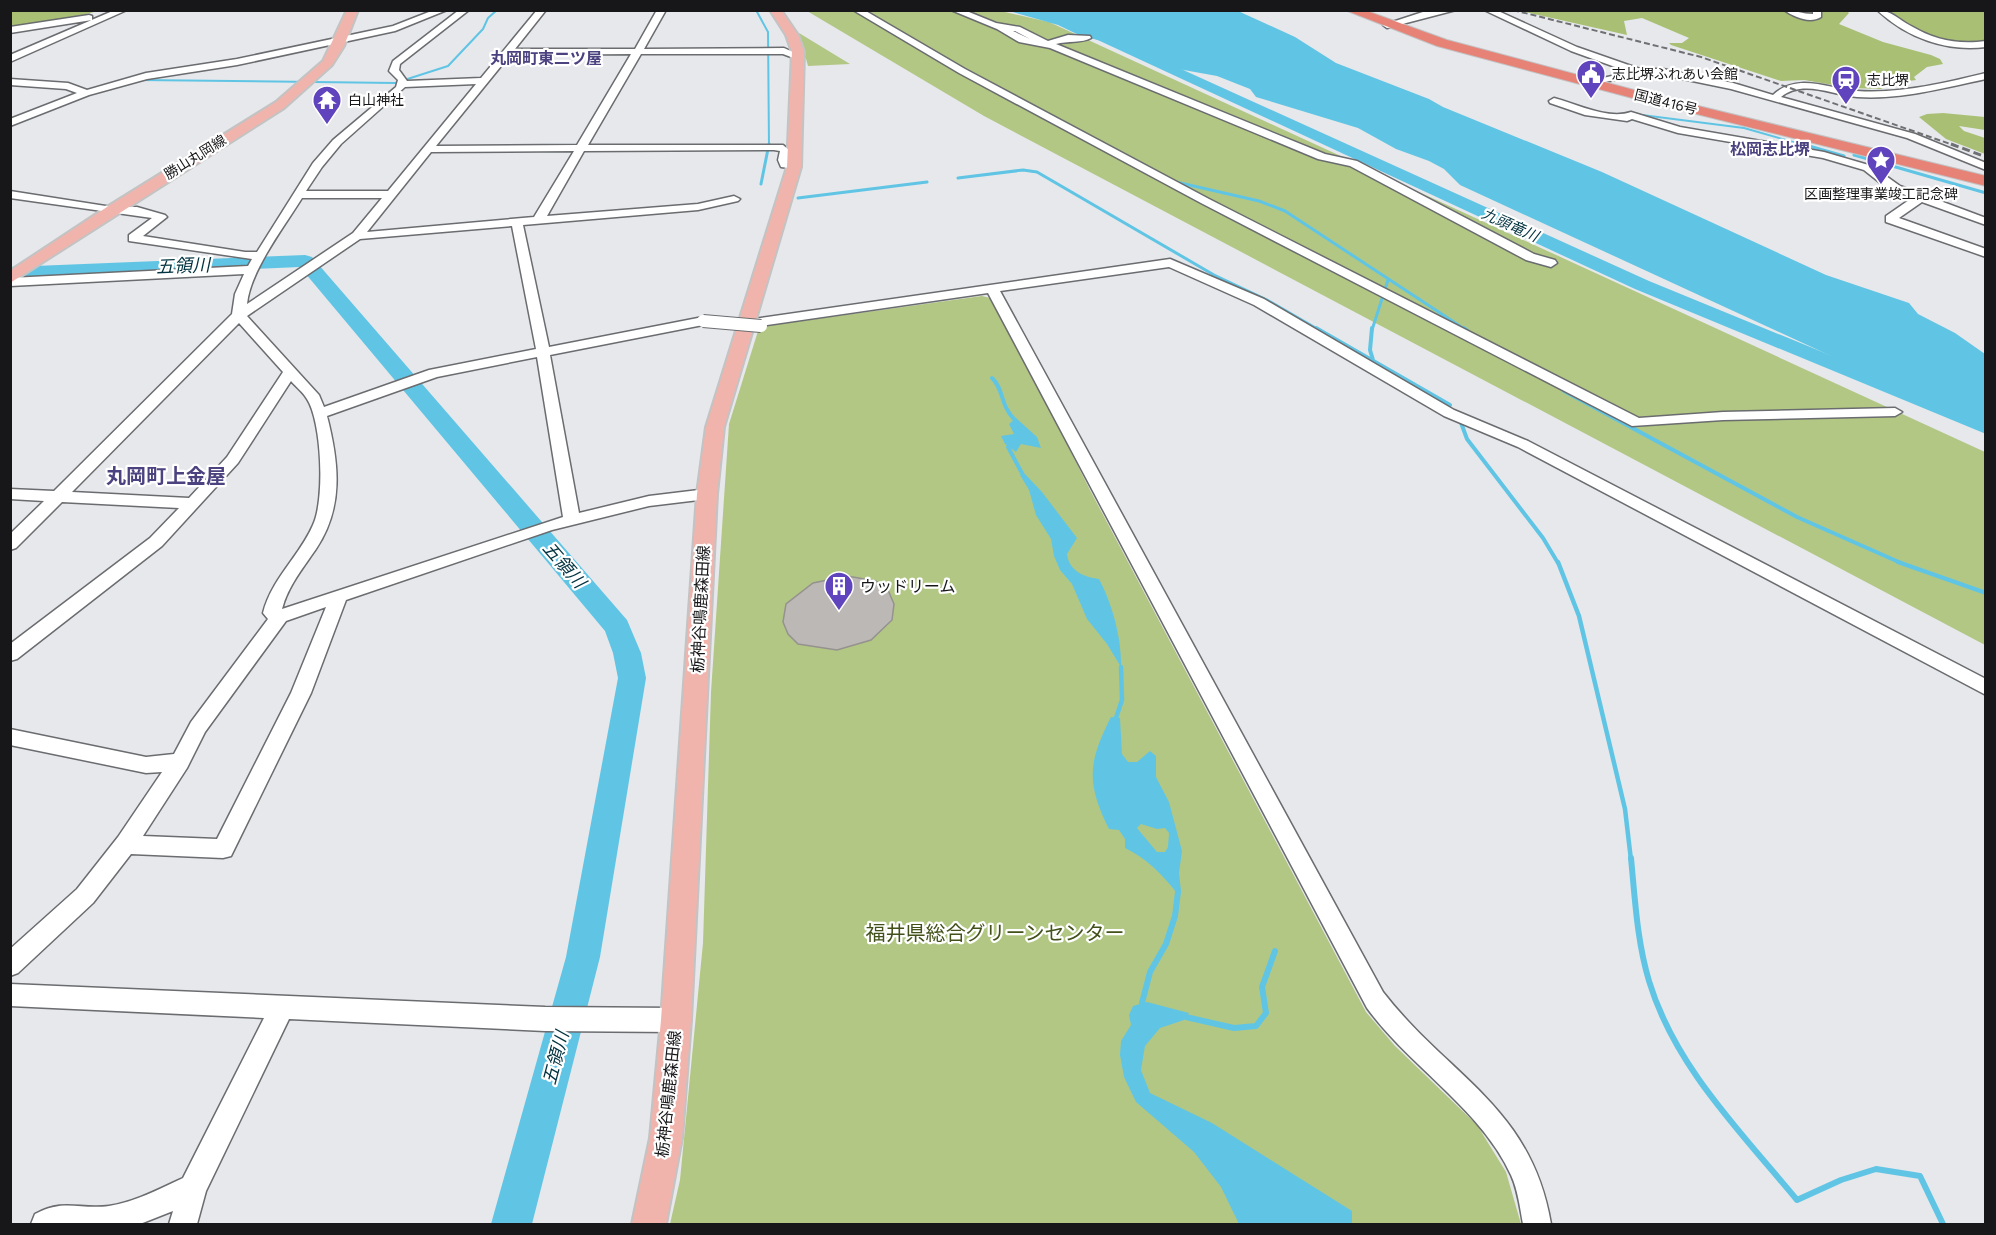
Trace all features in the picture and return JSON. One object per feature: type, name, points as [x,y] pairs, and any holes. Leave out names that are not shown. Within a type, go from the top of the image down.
[{"type":"highway","name":"国道416号","points":[[1351,10],[1387,25],[1442,43],[1646,97],[1986,181]]},
{"type":"main road","name":"勝山丸岡線","points":[[10,280],[112,210],[280,105],[328,63],[353,10]]},
{"type":"main road","name":"栃神谷鳴鹿森田線","points":[[649,1224],[666,1138],[676,1020],[707,494],[715,427],[754,325],[794,166],[799,57],[792,35],[776,10]]},
{"type":"street","points":[[10,59],[123,10]]},
{"type":"street","points":[[10,123],[86,93],[146,76],[237,62],[395,28],[443,10]]},
{"type":"street","points":[[402,84],[403,80],[394,72],[393,68],[396,63],[465,10]]},
{"type":"street","points":[[10,544],[239,315],[357,236],[542,10]]},
{"type":"street","points":[[538,221],[662,10]]},
{"type":"street","points":[[856,11],[861,10]]},
{"type":"street","points":[[955,10],[995,25],[1022,40],[1049,45],[1317,155],[1353,163],[1530,257],[1551,263]]},
{"type":"street","points":[[1387,25],[1429,13],[1452,10]]},
{"type":"street","points":[[1488,10],[1592,57],[1639,72]]},
{"type":"street","points":[[1788,10],[1810,18],[1817,17],[1817,10]]},
{"type":"street","points":[[1881,10],[1907,30],[1938,41],[1971,48],[1986,44]]},
{"type":"street","points":[[856,11],[962,71],[1205,201],[1637,423],[1723,416],[1895,412]]},
{"type":"street","points":[[10,30],[108,16]]},
{"type":"street","points":[[1049,45],[1068,38],[1087,38]]},
{"type":"street","points":[[508,52],[784,51],[799,57]]},
{"type":"street","points":[[1593,83],[1639,72],[1663,72],[1689,76],[1911,136],[1986,166]]},
{"type":"street","points":[[1774,98],[1780,92],[1794,86],[1867,94],[1943,86],[1986,76]]},
{"type":"street","points":[[280,616],[272,613],[274,602],[322,524],[327,504],[328,474],[321,413],[314,398],[239,315],[241,294],[261,255],[326,154],[402,84],[484,81]]},
{"type":"street","points":[[10,82],[68,86],[86,93]]},
{"type":"street","points":[[1554,101],[1585,112],[1627,118],[1646,97]]},
{"type":"street","points":[[1630,115],[1678,130],[1824,155],[1868,168],[1887,183],[1986,222]]},
{"type":"street","points":[[1317,155],[1338,146]]},
{"type":"street","points":[[430,149],[774,147],[783,148],[785,165],[794,166]]},
{"type":"street","points":[[10,194],[112,210],[137,211],[161,217],[133,238],[244,256],[261,255]]},
{"type":"street","points":[[298,195],[393,194]]},
{"type":"street","points":[[1921,197],[1890,219],[1986,253]]},
{"type":"street","points":[[357,236],[698,207],[734,199]]},
{"type":"street","points":[[517,223],[543,352],[572,519]]},
{"type":"street","points":[[321,413],[414,379],[703,321],[754,325],[1170,263],[1259,302],[1449,413],[1523,444],[1986,688]]},
{"type":"street","points":[[10,280],[252,270]]},
{"type":"street","points":[[993,290],[1375,1000],[1391,1025],[1464,1090],[1493,1122],[1510,1146],[1524,1172],[1537,1224]]},
{"type":"street","points":[[10,654],[156,542],[233,460],[290,372]]},
{"type":"street","points":[[10,494],[193,503]]},
{"type":"street","points":[[10,965],[85,896],[126,844],[180,762],[198,727],[280,616],[572,519],[675,496],[707,494]]},
{"type":"street","points":[[126,844],[223,849],[301,693],[339,596]]},
{"type":"street","points":[[10,737],[146,765],[180,762]]},
{"type":"street","points":[[10,995],[545,1019],[676,1020]]},
{"type":"street","points":[[183,1224],[193,1188],[282,1007]]},
{"type":"street","points":[[45,1224],[54,1218],[105,1220],[146,1208],[193,1188]]},
{"type":"green space","points":[[996,10],[1049,22],[1985,452],[1985,645],[984,116],[807,11]]},
{"type":"green space","points":[[11,11],[98,11],[11,33]]},
{"type":"green space","points":[[1521,11],[1847,11],[1849,13],[1839,24],[1883,42],[1931,55],[1940,59],[1943,64],[1927,67],[1914,77],[1916,80],[1884,85],[1882,89],[1850,88],[1804,80],[1781,81],[1671,45],[1669,43],[1682,43],[1689,38],[1642,18],[1624,21],[1627,35]]},
{"type":"green space","points":[[1885,11],[1985,11],[1985,47],[1947,41],[1918,31]]},
{"type":"green space","points":[[799,33],[850,64],[808,66]]},
{"type":"green space","points":[[1943,113],[1985,117],[1985,130],[1959,126],[1964,131],[1985,138],[1985,154],[1946,139],[1919,117]]},
{"type":"green space","name":"福井県総合グリーンセンター","points":[[982,296],[994,299],[1091,492],[1366,1012],[1395,1046],[1477,1125],[1506,1172],[1521,1224],[670,1224],[680,1180],[703,943],[711,692],[729,424],[758,331],[766,326]]},
{"type":"water","points":[[1009,11],[1238,11],[1295,37],[1336,63],[1429,99],[1443,107],[1602,172],[1826,275],[1909,303],[1918,314],[1955,333],[1985,354],[1985,427],[1460,185],[1444,169],[1396,149],[1358,128],[1256,97],[1250,89],[1217,76],[1156,65],[1125,52],[1115,44],[1081,36],[1058,25]]},
{"type":"water","points":[[1016,418],[1037,437],[1041,448],[1021,444],[1016,452],[1005,444],[1001,436],[1014,434],[1009,424]]},
{"type":"water","points":[[1025,474],[1042,492],[1077,538],[1067,554],[1071,565],[1083,575],[1099,579],[1115,622],[1120,645],[1121,667],[1107,644],[1087,619],[1072,584],[1060,570],[1054,556],[1051,539],[1036,515],[1029,490],[1020,475]]},
{"type":"water","points":[[1111,717],[1120,718],[1122,754],[1128,762],[1137,762],[1150,751],[1156,756],[1156,777],[1169,802],[1182,851],[1179,873],[1181,891],[1176,892],[1153,867],[1125,848],[1125,839],[1119,830],[1109,829],[1093,785],[1094,760]],"holes":[[[1141,824],[1157,829],[1165,828],[1169,833],[1168,847],[1165,852],[1157,852],[1137,828]]]},
{"type":"water","points":[[1147,1002],[1189,1013],[1184,1020],[1160,1028],[1145,1046],[1141,1070],[1150,1093],[1212,1123],[1352,1211],[1352,1224],[1239,1224],[1221,1187],[1194,1152],[1136,1102],[1124,1077],[1120,1055],[1121,1041],[1131,1025],[1129,1015],[1133,1006]]},
{"type":"building","name":"ウッドリーム","points":[[847,576],[876,581],[888,590],[894,604],[892,620],[871,640],[837,650],[798,644],[788,634],[783,622],[786,604],[813,583]]},
{"type":"waterway","points":[[139,80],[395,83],[448,66],[483,29],[488,18],[497,10]]},
{"type":"waterway","points":[[756,10],[768,32],[769,144]]},
{"type":"waterway","name":"九頭竜川","points":[[1039,10],[1642,285],[1986,427]]},
{"type":"waterway","points":[[1642,115],[1744,128],[1807,146]]},
{"type":"waterway","points":[[761,184],[769,144]]},
{"type":"waterway","points":[[1802,144],[1844,156]]},
{"type":"waterway","points":[[1854,155],[1986,193]]},
{"type":"waterway","points":[[958,178],[1023,170],[1037,172],[1214,275],[1267,300],[1319,330]]},
{"type":"waterway","points":[[798,198],[927,182]]},
{"type":"waterway","points":[[1176,182],[1259,201],[1285,211],[1466,330]]},
{"type":"waterway","name":"五領川","points":[[10,273],[305,261],[617,627],[627,653],[632,678],[583,957],[512,1224]]},
{"type":"waterway","points":[[1372,330],[1388,280]]},
{"type":"waterway","points":[[1316,328],[1450,405]]},
{"type":"waterway","points":[[1372,328],[1370,350],[1373,360]]},
{"type":"waterway","points":[[1464,328],[1468,331]]},
{"type":"waterway","points":[[992,378],[999,387],[1006,408],[1014,419]]},
{"type":"waterway","points":[[1564,391],[1797,517],[1901,563]]},
{"type":"waterway","points":[[1460,420],[1467,439],[1543,538],[1558,563]]},
{"type":"waterway","points":[[1008,447],[1023,475]]},
{"type":"waterway","points":[[1558,562],[1579,616],[1625,809],[1631,860]]},
{"type":"waterway","points":[[1898,562],[1986,593]]},
{"type":"waterway","points":[[1116,718],[1122,700],[1121,667]]},
{"type":"waterway","points":[[1631,858],[1637,920],[1649,981],[1675,1042],[1692,1070],[1732,1124],[1797,1200],[1841,1180],[1876,1169],[1920,1176],[1943,1224]]},
{"type":"waterway","points":[[1142,1003],[1150,972],[1166,944],[1175,916],[1178,892]]},
{"type":"waterway","points":[[1186,1017],[1234,1028],[1256,1026],[1266,1013],[1262,987],[1275,951]]},
{"type":"railway","points":[[1513,10],[1701,57],[1956,146]]},
{"type":"railway","points":[[1951,144],[1986,157]]},
{"type":"place","name":"志比堺ふれあい会館","points":[[1591,100]]},
{"type":"place","name":"志比堺","points":[[1846,106]]},
{"type":"place","name":"白山神社","points":[[327,126]]},
{"type":"place","name":"区画整理事業竣工記念碑","points":[[1881,186]]},
{"type":"place","name":"ウッドリーム","points":[[839,612]]},
{"type":"district","name":"丸岡町東二ツ屋","points":[[546,58]]},
{"type":"district","name":"松岡志比堺","points":[[1770,149]]},
{"type":"district","name":"丸岡町上金屋","points":[[166,476]]}]
